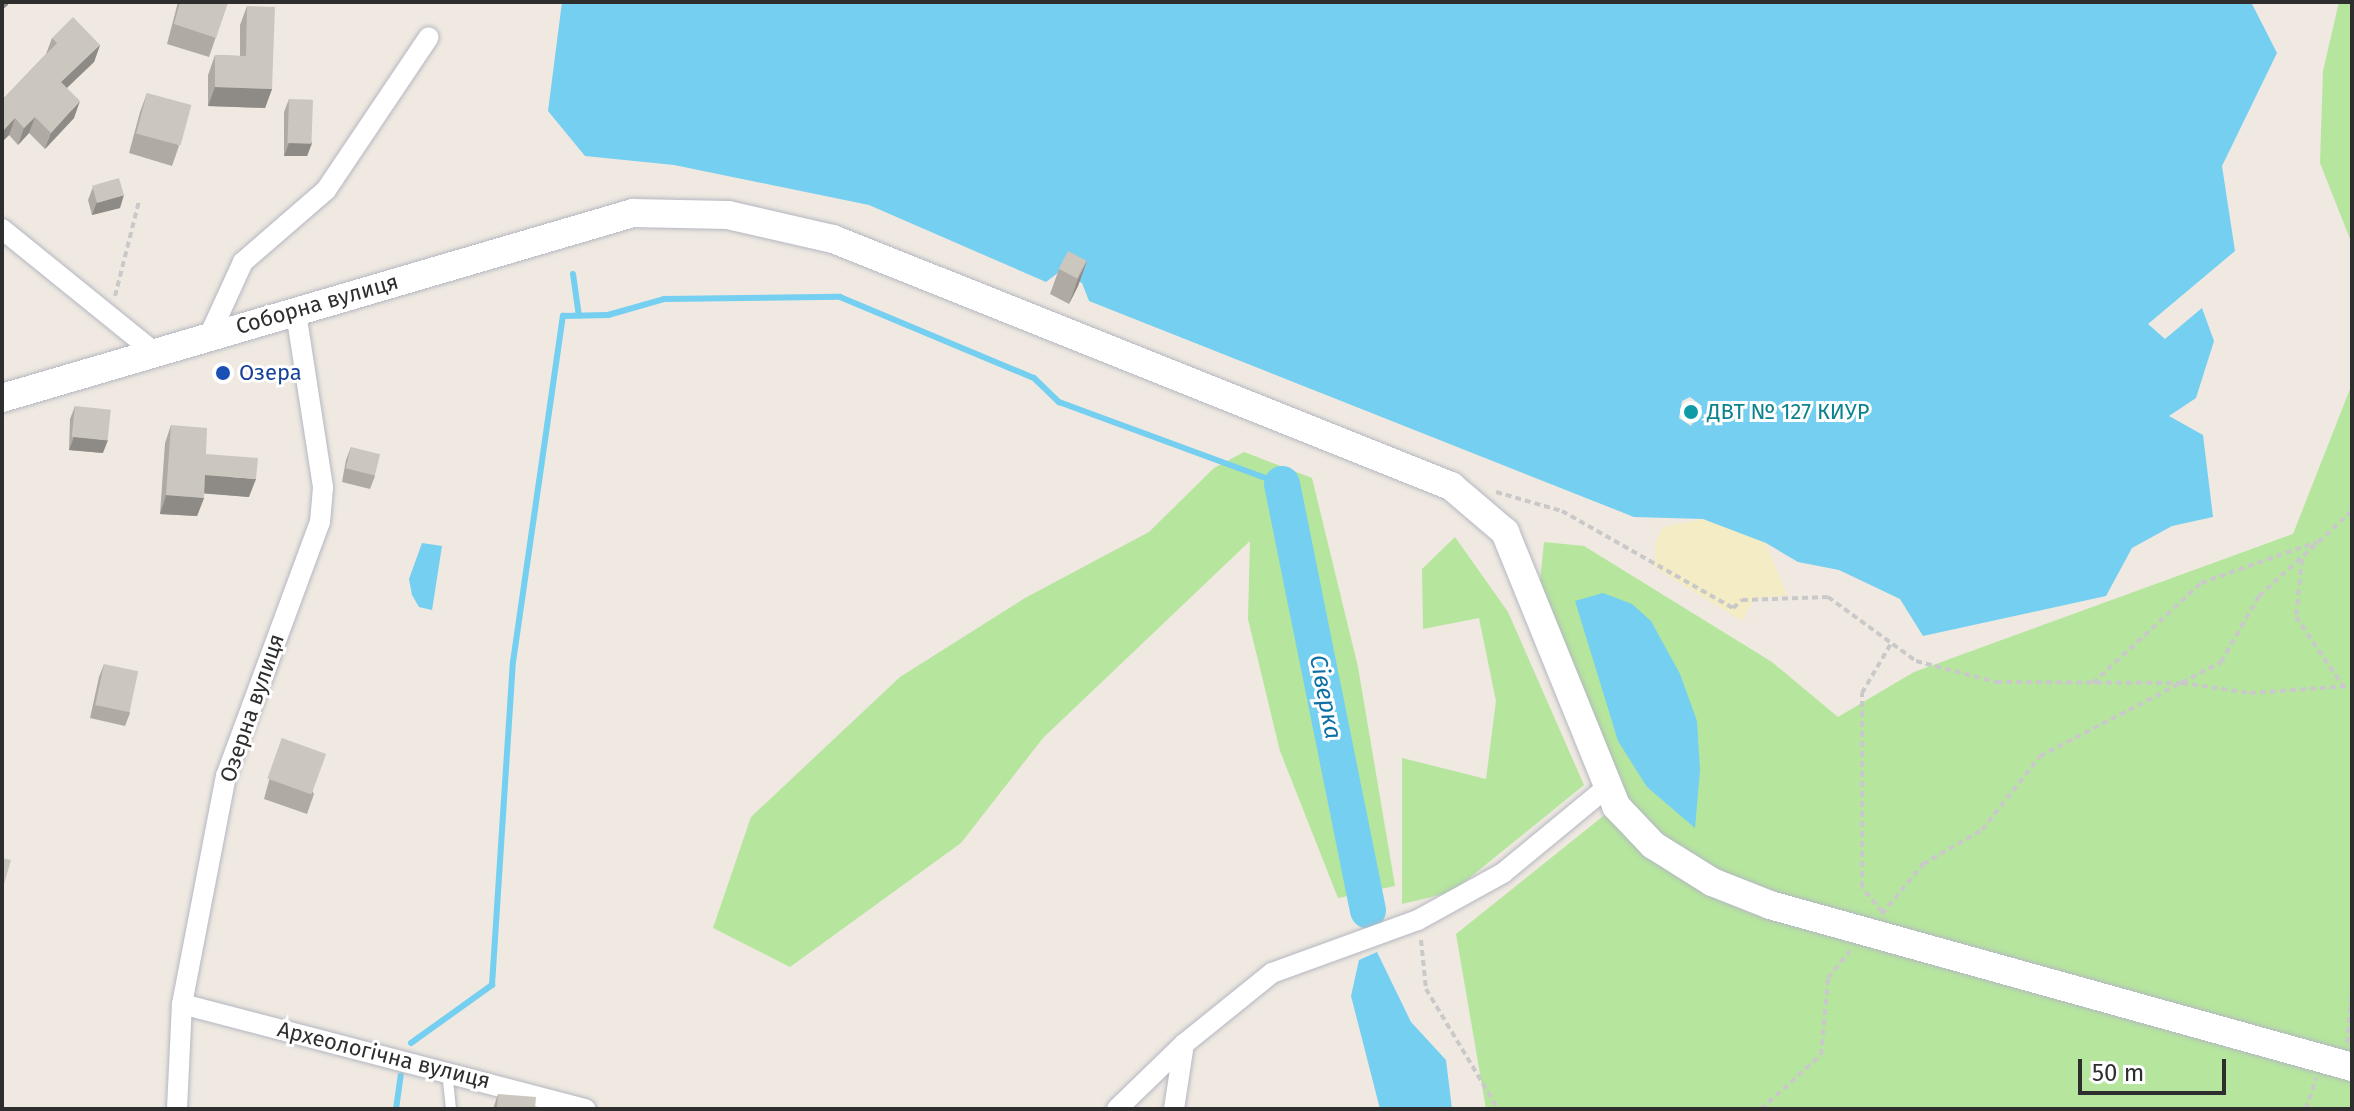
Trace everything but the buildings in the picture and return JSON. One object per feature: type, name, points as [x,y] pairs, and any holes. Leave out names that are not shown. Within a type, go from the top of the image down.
[{"type":"street","points":[[210,334],[243,262],[326,190],[429,37]]},
{"type":"street","name":"Соборна вулиця","points":[[2,398],[210,334],[296,312],[633,213],[728,215],[833,239],[1451,486],[1505,532],[1606,788],[1616,806],[1653,845],[1712,882],[1770,905],[1875,922],[2349,1066]]},
{"type":"street","points":[[2,229],[154,352]]},
{"type":"street","name":"Озерна вулиця","points":[[177,1109],[182,1004],[226,776],[320,522],[323,487],[296,312]]},
{"type":"street","points":[[1117,1109],[1184,1044],[1272,973],[1418,920],[1503,873],[1606,788]]},
{"type":"street","name":"Археологічна вулиця","points":[[182,1004],[447,1069],[586,1109]]},
{"type":"street","points":[[1174,1109],[1184,1044]]},
{"type":"lane","points":[[447,1069],[451,1109]]},
{"type":"path","points":[[109,313],[127,264],[139,201]]},
{"type":"path","points":[[1451,486],[1562,511],[1733,608],[1742,600],[1828,597],[1916,661],[1996,682],[2182,683],[2250,693],[2352,686]]},
{"type":"path","points":[[1761,1109],[1821,1055],[1828,978],[1923,864],[1982,830],[2040,756],[2221,662],[2259,596],[2352,511]]},
{"type":"path","points":[[2093,683],[2201,583],[2319,541]]},
{"type":"path","points":[[2302,557],[2296,617],[2343,686]]},
{"type":"path","points":[[1875,922],[1862,887],[1862,693],[1890,645]]},
{"type":"path","points":[[1418,920],[1426,989],[1498,1109]]},
{"type":"path","points":[[2349,1066],[2352,986]]},
{"type":"green space","points":[[2339,2],[2352,2],[2352,244],[2320,163],[2323,71]]},
{"type":"green space","points":[[2352,384],[2352,1109],[1486,1109],[1456,934],[1622,801],[1540,581],[1544,542],[1584,546],[1772,662],[1838,717],[1914,672],[2293,534]],"holes":[[[1680,674],[1667,803],[1647,787]]]},
{"type":"green space","points":[[1244,452],[1312,478],[1358,667],[1395,886],[1338,898],[1280,751],[1248,619],[1250,541],[1043,738],[961,843],[790,967],[713,928],[751,817],[900,677],[1025,598],[1149,532],[1214,468]]},
{"type":"green space","points":[[1455,537],[1508,612],[1584,785],[1452,892],[1402,904],[1402,758],[1486,779],[1496,701],[1479,618],[1423,629],[1422,569]]},
{"type":"sand","points":[[1703,519],[1766,543],[1787,595],[1754,599],[1742,621],[1655,568],[1655,546],[1662,527]]},
{"type":"water","points":[[562,2],[2251,2],[2277,53],[2222,166],[2235,251],[2148,324],[2165,339],[2202,308],[2214,341],[2196,398],[2169,416],[2203,435],[2213,517],[2172,526],[2132,548],[2106,596],[1923,636],[1900,599],[1839,570],[1798,562],[1766,543],[1703,519],[1634,517],[1089,301],[1082,283],[1059,272],[1046,282],[869,205],[674,165],[585,156],[548,111]],"holes":[[[1690,397],[1702,406],[1691,426],[1679,418],[1682,401]]]},
{"type":"water","points":[[422,543],[442,546],[432,610],[419,607],[412,595],[409,579]]},
{"type":"water","points":[[1603,593],[1632,604],[1651,621],[1680,674],[1697,721],[1700,770],[1695,828],[1647,787],[1618,741],[1575,601]]},
{"type":"water","points":[[1377,952],[1411,1022],[1446,1060],[1452,1109],[1380,1109],[1351,996],[1359,960]]},
{"type":"waterway","points":[[573,274],[579,316]]},
{"type":"waterway","points":[[411,1043],[492,985],[513,662],[563,316],[608,315],[664,299],[840,297],[1034,378],[1059,402],[1282,484]]},
{"type":"waterway","name":"Сіверка","points":[[1282,484],[1368,910]]},
{"type":"waterway","points":[[396,1109],[401,1075]]},
{"type":"place","name":"Озера","points":[[223,373]]},
{"type":"place","name":"ДВТ № 127 КИУР","points":[[1691,412]]}]
